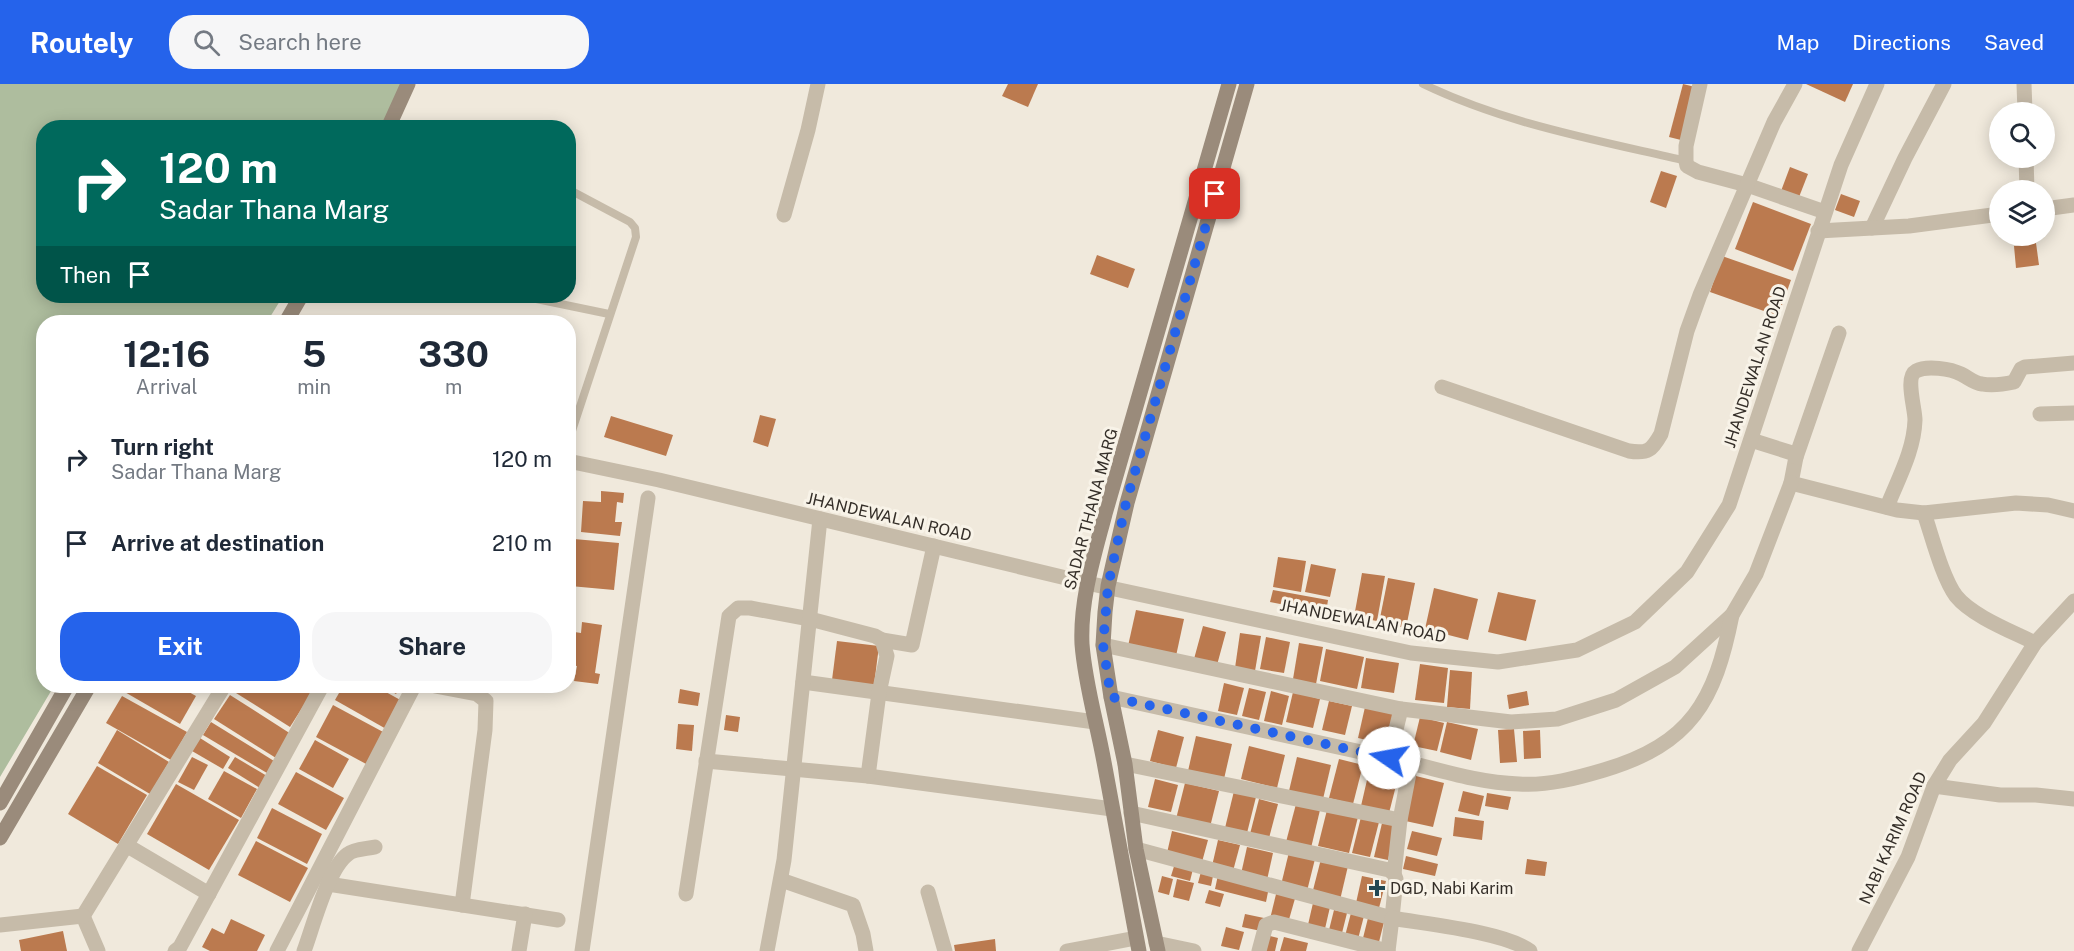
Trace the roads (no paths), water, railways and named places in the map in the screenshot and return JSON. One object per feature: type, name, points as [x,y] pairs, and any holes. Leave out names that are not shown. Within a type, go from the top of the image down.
[{"type":"street","points":[[392,120],[408,84]]},
{"type":"street","points":[[784,215],[808,130],[818,84]]},
{"type":"street","name":"SADAR THANA MARG","points":[[1138,944],[1082,644],[1087,583],[1229,84]]},
{"type":"street","name":"SADAR THANA MARG","points":[[1157,947],[1136,849],[1125,764],[1103,645],[1108,586],[1126,503],[1246,84]]},
{"type":"street","points":[[1700,84],[1686,146],[1688,166],[1698,172],[1747,185],[1824,212]]},
{"type":"street","points":[[1442,387],[1629,451],[1640,452],[1653,448],[1661,434],[1687,331],[1700,295],[1774,122],[1795,84]]},
{"type":"street","name":"JHANDEWALAN ROAD","points":[[576,462],[1087,583],[1411,653],[1498,663],[1577,650],[1635,622],[1687,572],[1729,505],[1840,165],[1877,84]]},
{"type":"street","points":[[1872,228],[1944,84]]},
{"type":"street","points":[[2024,84],[2025,102]]},
{"type":"street","points":[[2055,207],[2074,206]]},
{"type":"street","points":[[1818,231],[1909,226],[1989,215]]},
{"type":"street","points":[[1103,645],[1401,709],[1511,722],[1557,719],[1616,700],[1675,667],[1732,615],[1756,573],[1791,483],[1796,457],[1839,333]]},
{"type":"street","points":[[1887,507],[1914,436],[1912,374],[1918,370],[1949,370],[1979,384],[1988,385],[2014,382],[2021,369],[2025,367],[2074,363]]},
{"type":"street","points":[[2040,414],[2074,413]]},
{"type":"street","points":[[1751,441],[1792,453],[1796,457]]},
{"type":"street","points":[[1791,483],[1887,507],[1924,513],[2016,502],[2048,505],[2074,511]]},
{"type":"street","points":[[582,951],[648,498]]},
{"type":"street","points":[[1924,513],[1946,576],[1956,596],[1972,610],[2035,643]]},
{"type":"street","points":[[767,951],[781,880],[820,519]]},
{"type":"street","points":[[686,894],[729,616],[738,608],[750,608],[810,619],[875,636],[882,640],[912,645],[934,546]]},
{"type":"street","name":"NABI KARIM ROAD","points":[[1859,951],[1908,857],[1934,786],[1950,760],[1984,723],[2035,643],[2074,601]]},
{"type":"street","points":[[1111,697],[1470,778],[1520,784],[1571,780],[1634,761],[1667,743],[1694,718],[1714,682],[1725,650],[1732,615]]},
{"type":"street","points":[[868,776],[879,693],[887,656],[882,640]]},
{"type":"street","points":[[803,682],[1095,722]]},
{"type":"street","points":[[0,803],[63,693]]},
{"type":"street","points":[[0,838],[85,693]]},
{"type":"street","points":[[82,916],[220,693]]},
{"type":"street","points":[[175,951],[180,947],[318,693]]},
{"type":"street","points":[[277,951],[410,693]]},
{"type":"street","points":[[462,905],[485,730],[486,701],[472,693]]},
{"type":"street","points":[[1389,758],[1401,709]]},
{"type":"street","points":[[706,761],[868,776],[1112,809]]},
{"type":"street","points":[[1259,951],[1266,925],[1274,922],[1388,951],[1400,820],[1411,763]]},
{"type":"street","points":[[1125,764],[1400,820]]},
{"type":"street","points":[[1934,786],[2000,795],[2036,795],[2074,799]]},
{"type":"street","points":[[1131,813],[1389,870],[1394,874]]},
{"type":"street","points":[[126,845],[209,894]]},
{"type":"street","points":[[304,951],[338,862],[350,852],[375,848]]},
{"type":"street","points":[[1136,849],[1392,918],[1498,937],[1524,946],[1530,951]]},
{"type":"street","points":[[781,880],[853,905],[866,951]]},
{"type":"street","points":[[328,884],[558,920]]},
{"type":"street","points":[[928,892],[945,951]]},
{"type":"street","points":[[519,951],[525,915]]},
{"type":"street","points":[[0,925],[82,916]]},
{"type":"street","points":[[82,916],[98,951]]},
{"type":"street","points":[[1067,951],[1138,944]]},
{"type":"street","points":[[1157,947],[1194,951]]},
{"type":"lane","points":[[1426,85],[1478,108],[1530,125],[1686,161]]},
{"type":"lane","points":[[576,193],[630,222],[635,228],[634,245],[576,418]]},
{"type":"lane","points":[[556,303],[609,314]]},
{"type":"place","name":"DGD, Nabi Karim","points":[[1377,888]]}]
